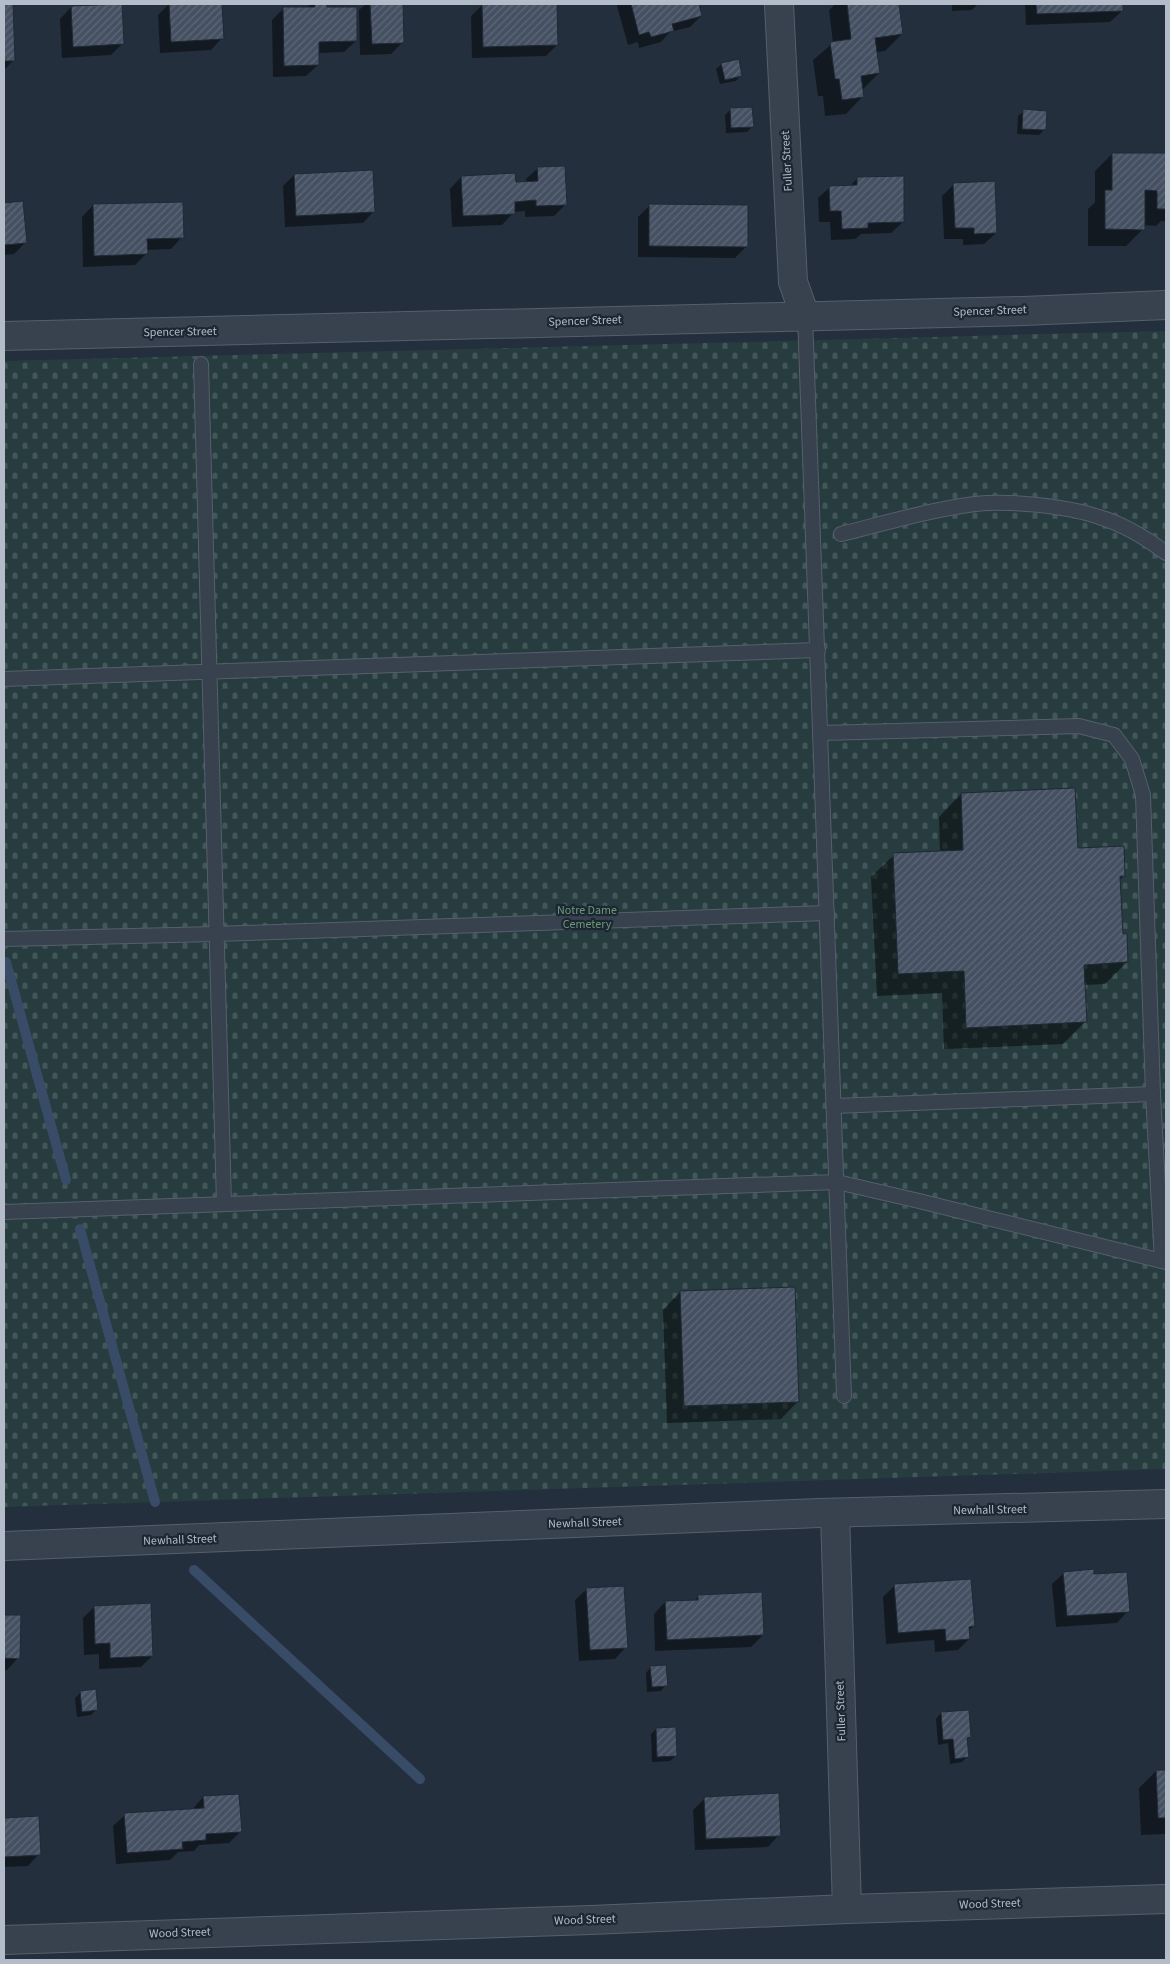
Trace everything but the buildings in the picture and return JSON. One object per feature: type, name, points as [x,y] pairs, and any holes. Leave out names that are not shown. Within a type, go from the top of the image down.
[{"type":"street","name":"Fuller Street","points":[[779,4],[793,282],[805,316]]},
{"type":"street","name":"Spencer Street","points":[[4,336],[1166,305]]},
{"type":"street","name":"Newhall Street","points":[[4,1546],[835,1513],[1166,1504]]},
{"type":"street","name":"Fuller Street","points":[[835,1513],[847,1909]]},
{"type":"street","name":"Wood Street","points":[[4,1940],[1166,1899]]},
{"type":"lane","points":[[805,316],[844,1396]]},
{"type":"lane","points":[[201,364],[224,1204]]},
{"type":"lane","points":[[841,534],[923,513],[977,504],[1040,505],[1099,517],[1149,540],[1166,552]]},
{"type":"lane","points":[[4,678],[818,650]]},
{"type":"lane","points":[[4,1212],[837,1182],[1164,1262],[1154,1094],[1143,795],[1132,759],[1114,735],[1079,726],[821,733]]},
{"type":"lane","points":[[4,939],[216,934],[827,913]]},
{"type":"lane","points":[[834,1106],[1154,1094]]},
{"type":"green space","name":"Notre Dame Cemetery","points":[[1166,331],[1166,1469],[4,1507],[4,361]]},
{"type":"waterway","points":[[6,962],[66,1180]]},
{"type":"waterway","points":[[80,1229],[155,1502]]},
{"type":"waterway","points":[[194,1570],[420,1779]]}]
